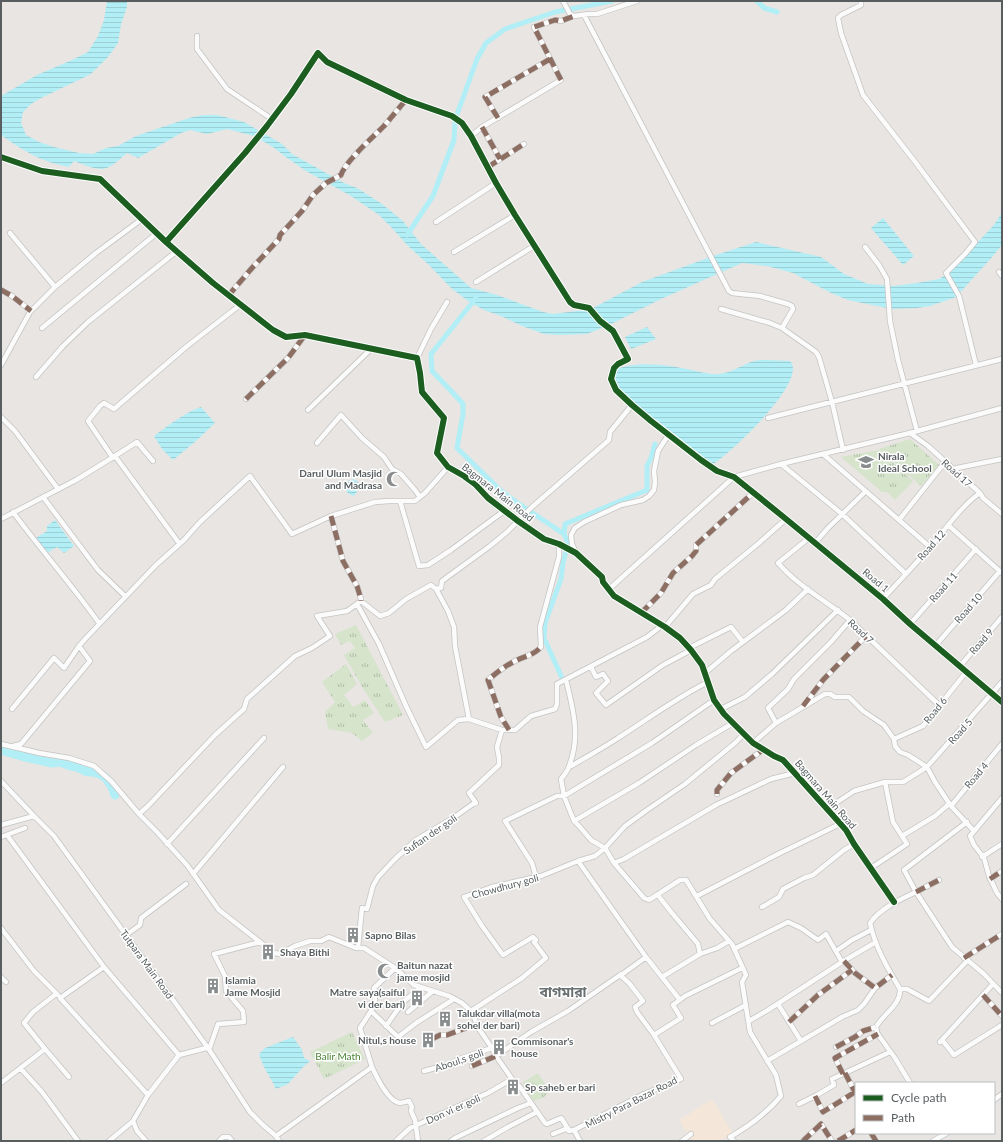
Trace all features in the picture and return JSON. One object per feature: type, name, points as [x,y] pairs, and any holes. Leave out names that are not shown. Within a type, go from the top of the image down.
[{"type":"street","points":[[471,136],[482,127],[561,80],[534,27],[555,20],[561,21],[572,15],[597,14],[637,1]]},
{"type":"street","points":[[861,1],[861,5],[838,18],[841,33],[863,95],[975,242],[946,273],[959,296],[976,365]]},
{"type":"street","points":[[564,2],[572,15]]},
{"type":"street","points":[[584,15],[721,273],[729,291],[732,293],[760,296],[785,302],[792,306],[792,309],[782,328]]},
{"type":"street","points":[[197,36],[197,49],[227,89],[272,119]]},
{"type":"street","points":[[166,242],[257,139],[318,53],[327,62],[406,100],[452,116],[462,123],[471,136],[496,184],[534,246],[476,282]]},
{"type":"street","points":[[498,118],[485,97],[550,59]]},
{"type":"street","points":[[228,296],[279,239],[280,234],[302,211],[313,195],[326,183],[341,175],[342,171],[406,100]]},
{"type":"street","points":[[482,127],[500,159]]},
{"type":"street","points":[[488,168],[524,144]]},
{"type":"street","points":[[1,157],[42,171],[100,179],[166,242],[228,296],[273,330],[286,337],[306,335],[417,358],[446,302]]},
{"type":"street","points":[[436,222],[496,184]]},
{"type":"street","points":[[454,252],[515,215]]},
{"type":"street","points":[[1,365],[31,311],[54,287],[96,253],[142,219]]},
{"type":"street","points":[[10,233],[54,287]]},
{"type":"street","points":[[42,328],[157,233]]},
{"type":"street","name":"Road 1","points":[[534,246],[570,302],[574,305],[589,308],[600,321],[613,331],[628,359],[618,364],[614,368],[611,379],[616,390],[651,422],[717,471],[734,477],[754,492],[1002,702]]},
{"type":"street","points":[[865,247],[882,270],[888,283],[890,321],[904,384],[917,431]]},
{"type":"street","points":[[36,377],[62,346],[88,322],[177,251]]},
{"type":"street","points":[[1,290],[12,296],[31,311]]},
{"type":"street","points":[[179,543],[88,420],[104,403],[114,409],[180,352],[240,305]]},
{"type":"street","points":[[721,309],[770,323],[782,328],[816,352],[832,402],[843,450]]},
{"type":"street","points":[[246,399],[288,358],[306,335]]},
{"type":"street","points":[[308,410],[372,348]]},
{"type":"street","name":"Bagmara Main Road","points":[[417,358],[422,392],[444,418],[437,453],[448,467],[475,484],[488,498],[504,511],[544,539],[561,545],[574,552],[602,577],[608,590],[617,599],[665,627],[680,638],[702,665],[714,700],[721,709],[753,742],[774,756],[783,760],[795,773],[846,830],[894,902]]},
{"type":"street","points":[[768,418],[1002,359]]},
{"type":"street","points":[[436,589],[441,588],[442,581],[490,546],[608,440],[610,432],[632,405]]},
{"type":"street","points":[[608,590],[734,477],[781,464],[910,433],[1002,408]]},
{"type":"street","points":[[317,443],[341,415],[362,438],[384,457],[392,469],[401,474],[420,497]]},
{"type":"street","points":[[1,417],[15,431],[58,489]]},
{"type":"street","name":"Road 17","points":[[910,433],[928,446],[1002,514]]},
{"type":"street","points":[[574,552],[571,535],[575,528],[584,522],[621,505],[643,500],[650,496],[654,490],[654,471],[658,451],[669,434]]},
{"type":"street","points":[[1,519],[76,480],[137,442],[153,461]]},
{"type":"street","points":[[823,454],[930,547]]},
{"type":"street","points":[[953,470],[956,468],[1002,459]]},
{"type":"street","points":[[899,520],[945,462]]},
{"type":"street","points":[[781,464],[842,514],[906,574]]},
{"type":"street","points":[[12,709],[54,658],[64,668],[79,646],[125,596],[200,522],[250,476],[292,534],[331,516],[375,502],[415,501],[425,493],[448,467]]},
{"type":"street","points":[[642,613],[661,593],[673,573],[696,551],[696,545],[754,492]]},
{"type":"street","points":[[815,543],[865,492]]},
{"type":"street","name":"Road 12","points":[[883,600],[948,525],[974,497],[980,493]]},
{"type":"street","points":[[43,497],[98,570],[125,596]]},
{"type":"street","points":[[400,501],[419,566],[428,565],[504,511]]},
{"type":"street","points":[[13,512],[86,604],[99,623]]},
{"type":"street","points":[[139,814],[215,735],[244,709],[247,700],[295,656],[312,648],[330,636],[317,616],[347,611],[359,603],[361,599],[357,586],[343,561],[331,516]]},
{"type":"street","points":[[359,603],[426,747],[458,720],[469,719],[502,730],[515,730],[531,716],[554,709],[557,704],[557,684],[591,667],[647,636],[660,627],[665,627],[693,594],[711,585],[715,579],[759,543],[786,518]]},
{"type":"street","points":[[948,525],[1001,572]]},
{"type":"street","name":"Road 7","points":[[809,538],[778,563],[785,572],[850,620],[939,705]]},
{"type":"street","points":[[509,730],[501,717],[488,680],[514,661],[537,652],[541,647],[540,627],[561,545]]},
{"type":"street","name":"Road 11","points":[[910,624],[976,549]]},
{"type":"street","name":"Road 10","points":[[936,645],[1001,572]]},
{"type":"street","points":[[359,603],[380,616],[389,613],[406,599],[431,584],[436,589],[448,611],[454,627],[455,646],[469,719]]},
{"type":"street","points":[[705,674],[743,642],[786,610],[808,589]]},
{"type":"street","points":[[721,709],[745,697],[772,674],[838,610]]},
{"type":"street","name":"Road 9","points":[[960,666],[1002,617]]},
{"type":"street","points":[[776,723],[768,708],[788,689],[794,679],[831,642],[850,620]]},
{"type":"street","points":[[591,667],[596,677],[603,674],[608,681],[596,694],[606,705],[663,665],[731,627],[743,642]]},
{"type":"street","points":[[803,706],[823,680],[866,636]]},
{"type":"street","points":[[10,747],[21,744],[90,661],[79,646]]},
{"type":"street","name":"Road 6","points":[[894,739],[922,726],[967,672]]},
{"type":"street","points":[[566,680],[574,715],[576,742],[569,767],[561,779],[564,796],[574,821],[591,840],[605,848],[614,863],[644,898],[649,900],[680,880],[686,880],[710,919],[729,941],[746,975],[742,982],[750,1032],[776,1075],[781,1096],[759,1117],[730,1137],[734,1141]]},
{"type":"street","points":[[569,767],[708,682]]},
{"type":"street","name":"Road 5","points":[[827,809],[854,791],[885,782],[903,782],[927,767],[1002,682]]},
{"type":"street","points":[[753,742],[776,723],[825,694],[830,694],[835,697],[849,698],[863,711],[884,725],[894,739],[895,746],[900,752],[908,755],[927,767],[950,805],[974,831]]},
{"type":"street","points":[[536,877],[532,863],[505,822],[558,796],[564,796],[652,743],[714,700]]},
{"type":"street","points":[[574,821],[639,783],[696,745],[733,723]]},
{"type":"street","name":"Sufian der goli","points":[[358,947],[362,908],[367,908],[373,886],[378,877],[416,840],[476,803],[469,792],[499,765],[497,747],[502,730]]},
{"type":"street","name":"Chowdhury goli","points":[[471,1011],[522,978],[546,958],[534,942],[536,940],[533,937],[503,956],[464,897],[492,887],[541,876],[578,861],[595,856],[605,848],[625,826],[685,784],[744,734]]},
{"type":"street","points":[[168,844],[264,738]]},
{"type":"street","points":[[1,744],[69,758],[94,766],[111,782],[187,865],[219,910],[274,953],[280,954],[310,941],[321,941],[329,937],[356,948],[364,948],[395,968],[414,985],[462,1003],[473,1013],[477,1025],[496,1056],[545,1123],[547,1124],[561,1118],[569,1131],[574,1130],[580,1141]]},
{"type":"street","name":"Road 4","points":[[902,836],[950,805],[1002,744]]},
{"type":"street","points":[[717,794],[717,790],[731,773],[764,749]]},
{"type":"street","points":[[194,874],[284,767]]},
{"type":"street","points":[[614,863],[624,859],[716,805],[771,779],[795,773]]},
{"type":"street","name":"Tutpara Main Road","points":[[1,781],[54,836],[209,1047],[250,1112],[277,1139]]},
{"type":"street","points":[[871,868],[907,844],[893,822],[885,782]]},
{"type":"street","points":[[1002,798],[970,836],[974,845],[982,856],[996,893],[1002,899]]},
{"type":"street","points":[[1,825],[34,816]]},
{"type":"street","points":[[967,822],[904,870],[916,892],[952,947],[984,974],[1002,993]]},
{"type":"street","points":[[696,896],[840,824]]},
{"type":"street","points":[[1,837],[25,828]]},
{"type":"street","points":[[6,835],[104,967],[179,1055]]},
{"type":"street","points":[[762,907],[779,897],[783,889],[813,875],[844,850],[854,844]]},
{"type":"street","points":[[982,856],[1002,844]]},
{"type":"street","points":[[578,861],[646,957],[680,1000]]},
{"type":"street","points":[[990,879],[1002,871]]},
{"type":"street","points":[[836,1047],[863,1031],[876,1027],[895,1004],[900,995],[900,989],[876,942],[870,923],[874,917],[894,902],[939,880]]},
{"type":"street","points":[[126,935],[140,925],[141,918],[186,884]]},
{"type":"street","points":[[658,894],[698,944],[700,954]]},
{"type":"street","points":[[734,949],[788,922],[801,928],[818,940],[826,934],[843,962],[875,988]]},
{"type":"street","points":[[1,928],[34,971],[148,1095]]},
{"type":"street","points":[[836,951],[852,940],[871,930]]},
{"type":"street","points":[[900,989],[907,988],[929,1001],[966,960],[1002,934]]},
{"type":"street","points":[[662,977],[700,954],[717,948],[729,941]]},
{"type":"street","points":[[109,1141],[133,1121],[148,1095],[179,1055],[209,1047],[218,1024],[244,1022],[243,1011],[226,992],[225,976],[214,954],[260,942]]},
{"type":"street","points":[[748,1021],[778,1004],[876,942]]},
{"type":"street","points":[[472,1066],[496,1056],[531,1032],[568,1011],[620,975],[624,974],[646,957]]},
{"type":"street","points":[[60,998],[104,967]]},
{"type":"street","points":[[395,968],[374,988],[375,1001],[371,1012],[360,1028],[372,1067],[387,1093],[396,1101],[401,1103],[409,1101],[415,1120],[418,1141]]},
{"type":"street","points":[[654,1035],[658,1034],[680,1018],[673,1005],[685,996],[742,968]]},
{"type":"street","points":[[789,1022],[818,995],[852,970]]},
{"type":"street","name":"Mistry Para Bazar Road","points":[[574,1130],[644,1094],[681,1079],[654,1035],[635,1008],[643,1001],[629,983],[620,975]]},
{"type":"street","points":[[768,1061],[842,1017],[858,1010],[875,988],[892,975]]},
{"type":"street","points":[[1,976],[6,982]]},
{"type":"street","points":[[994,984],[941,1041],[954,1055],[1002,1025]]},
{"type":"street","points":[[386,1026],[403,1002],[421,987]]},
{"type":"street","points":[[408,1012],[433,991]]},
{"type":"street","points":[[56,994],[33,1012],[24,1023],[69,1077]]},
{"type":"street","points":[[983,995],[1002,1016]]},
{"type":"street","points":[[371,1012],[398,1037],[416,1023],[454,999]]},
{"type":"street","points":[[778,1004],[801,1041]]},
{"type":"street","points":[[712,1023],[746,1005]]},
{"type":"street","points":[[432,1039],[440,1035],[447,1035],[477,1025]]},
{"type":"street","points":[[876,1027],[878,1034],[909,1082]]},
{"type":"street","points":[[855,1091],[835,1058],[878,1034]]},
{"type":"street","name":"Aboul,s goli","points":[[424,1071],[450,1064],[462,1058],[492,1048]]},
{"type":"street","points":[[1,1084],[45,1049]]},
{"type":"street","points":[[799,1104],[834,1085],[832,1079],[890,1052]]},
{"type":"street","points":[[277,1139],[372,1067]]},
{"type":"street","points":[[20,1069],[42,1092],[78,1141]]},
{"type":"street","name":"Don vi er goli","points":[[396,1141],[410,1128],[488,1093],[512,1079]]},
{"type":"street","points":[[815,1096],[823,1112],[855,1094]]},
{"type":"street","points":[[451,1141],[531,1104]]},
{"type":"street","points":[[484,1141],[537,1112]]},
{"type":"street","points":[[133,1121],[137,1131],[146,1141]]},
{"type":"street","points":[[803,1141],[821,1124],[832,1141]]},
{"type":"street","points":[[553,1134],[568,1128]]},
{"type":"street","points":[[838,1141],[855,1131]]},
{"type":"street","points":[[682,1141],[691,1134]]},
{"type":"street","points":[[936,1140],[945,1134]]},
{"type":"street","points":[[218,1141],[223,1137],[229,1137],[232,1141]]},
{"type":"shaded area","points":[[712,1099],[733,1133],[720,1141],[692,1141],[679,1120]]},
{"type":"green space","points":[[910,439],[939,465],[921,486],[879,449]]},
{"type":"green space","points":[[879,450],[913,481],[895,500],[887,492],[882,492],[841,457]]},
{"type":"green space","points":[[356,625],[403,715],[385,722],[362,687],[344,655],[355,648],[350,641],[341,645],[335,634]]},
{"type":"green space","points":[[346,664],[357,684],[344,695],[353,707],[365,700],[374,713],[363,720],[373,733],[362,741],[352,733],[328,729],[325,712],[335,702],[322,682]]},
{"type":"green space","name":"Balir Math","points":[[352,1032],[365,1059],[324,1079],[310,1052]]},
{"type":"green space","points":[[538,1073],[549,1092],[543,1098],[534,1101],[522,1083]]},
{"type":"water","points":[[107,1],[127,1],[127,7],[121,24],[118,43],[108,57],[91,74],[41,98],[31,104],[23,112],[21,123],[26,135],[39,142],[54,147],[79,153],[93,154],[106,148],[118,146],[136,136],[189,118],[203,115],[217,115],[244,122],[282,144],[292,154],[344,183],[357,188],[382,204],[403,221],[421,244],[471,288],[497,295],[543,312],[553,314],[593,308],[642,282],[756,242],[821,257],[844,274],[868,284],[894,286],[939,279],[949,273],[993,226],[1002,213],[1002,245],[956,297],[930,306],[892,309],[848,300],[831,293],[793,273],[767,266],[742,263],[587,334],[544,334],[484,310],[468,301],[451,288],[379,215],[351,196],[306,171],[273,147],[254,136],[227,129],[207,134],[190,130],[181,133],[138,158],[127,153],[105,169],[99,169],[74,161],[69,167],[41,159],[25,151],[1,135],[1,96],[37,75],[88,52],[98,36],[104,20]]},
{"type":"water","points":[[883,218],[914,256],[903,265],[871,228]]},
{"type":"water","points":[[647,327],[656,339],[631,349],[625,337]]},
{"type":"water","points":[[753,361],[790,361],[793,370],[788,384],[765,416],[750,432],[713,464],[706,462],[650,419],[619,390],[613,379],[615,370],[633,365],[663,365],[716,374],[728,372]]},
{"type":"water","points":[[201,407],[215,423],[173,460],[162,449],[154,436],[183,416]]},
{"type":"water","points":[[353,479],[358,482],[360,487],[354,496],[349,494],[343,487],[347,482]]},
{"type":"water","points":[[55,520],[74,546],[64,553],[57,547],[47,553],[36,538],[47,531],[47,526]]},
{"type":"water","points":[[293,1037],[302,1050],[304,1058],[310,1061],[288,1084],[276,1089],[259,1054],[265,1048]]},
{"type":"waterway","points":[[407,235],[433,196],[454,140],[455,120],[477,59],[486,43],[505,29],[555,12],[612,1]]},
{"type":"waterway","points":[[757,1],[764,8],[777,12]]},
{"type":"waterway","points":[[476,298],[431,354],[432,371],[463,404],[463,414],[457,448],[500,490],[564,534]]},
{"type":"waterway","points":[[562,678],[544,638],[545,623],[561,579],[568,543],[564,534],[565,524],[647,490],[647,466],[655,444]]},
{"type":"waterway","points":[[1,750],[52,763],[60,762],[85,771],[100,774],[106,778],[115,795]]},
{"type":"marked path","points":[[561,80],[534,27],[555,20],[561,21],[574,16]]},
{"type":"marked path","points":[[498,118],[485,97],[550,59]]},
{"type":"marked path","points":[[228,296],[279,239],[280,235],[302,211],[313,195],[326,183],[341,175],[353,157],[384,126],[406,100]]},
{"type":"marked path","points":[[482,127],[500,159]]},
{"type":"marked path","points":[[488,167],[524,144]]},
{"type":"marked path","points":[[1,290],[12,296],[31,311]]},
{"type":"marked path","points":[[246,399],[288,358],[305,335]]},
{"type":"marked path","points":[[641,613],[661,593],[673,573],[692,556],[696,551],[696,545],[754,492]]},
{"type":"marked path","points":[[331,516],[343,561],[357,586],[361,601]]},
{"type":"marked path","points":[[803,706],[823,680],[866,636]]},
{"type":"marked path","points":[[509,730],[501,717],[488,680],[508,665],[532,654],[541,647]]},
{"type":"marked path","points":[[717,794],[717,790],[731,773],[764,749]]},
{"type":"marked path","points":[[990,879],[1002,871]]},
{"type":"marked path","points":[[916,892],[939,880]]},
{"type":"marked path","points":[[964,958],[1002,934]]},
{"type":"marked path","points":[[844,961],[855,973],[875,988],[892,975]]},
{"type":"marked path","points":[[789,1022],[818,995],[852,970]]},
{"type":"marked path","points":[[983,995],[1002,1016]]},
{"type":"marked path","points":[[432,1039],[440,1035],[447,1035],[477,1025]]},
{"type":"marked path","points":[[836,1047],[863,1031],[876,1027]]},
{"type":"marked path","points":[[843,1074],[835,1058],[878,1034]]},
{"type":"marked path","points":[[472,1066],[496,1056]]},
{"type":"marked path","points":[[845,1073],[855,1092]]},
{"type":"marked path","points":[[815,1096],[823,1112],[855,1092]]},
{"type":"marked path","points":[[803,1141],[821,1124],[832,1141]]},
{"type":"marked path","points":[[838,1141],[855,1131]]},
{"type":"marked path","points":[[872,1134],[876,1141]]},
{"type":"cycle path","points":[[166,242],[267,126],[291,94],[318,53],[327,62],[406,100],[452,116],[462,123],[471,136],[515,215],[570,302],[574,305],[589,308],[600,321],[613,331],[628,359],[618,364],[614,368],[611,379],[616,390],[651,421],[701,460],[717,471],[734,477],[786,519],[883,599],[910,624],[1002,702]]},
{"type":"cycle path","points":[[1,157],[42,171],[100,179],[166,242],[213,283],[273,330],[286,337],[305,335],[417,358],[422,392],[444,418],[437,453],[448,467],[475,484],[488,498],[544,539],[559,544],[576,553],[602,577],[603,582],[614,596],[665,627],[680,638],[702,665],[714,700],[724,714],[753,743],[783,760],[846,830],[894,902]]},
{"type":"place","name":"Nirala Ideal School","points":[[866,462]]},
{"type":"place","name":"Darul Ulum Masjid and Madrasa","points":[[394,479]]},
{"type":"place","name":"Sapno Bilas","points":[[353,935]]},
{"type":"place","name":"Shaya Bithi","points":[[268,952]]},
{"type":"place","name":"Baitun nazat jame mosjid","points":[[385,971]]},
{"type":"place","name":"Islamia Jame Mosjid","points":[[213,986]]},
{"type":"place","name":"Matre saya(saiful vi der bari)","points":[[417,998]]},
{"type":"place","name":"Talukdar villa(mota sohel der bari)","points":[[445,1019]]},
{"type":"place","name":"Nitul,s house","points":[[428,1040]]},
{"type":"place","name":"Commisonar's house","points":[[499,1047]]},
{"type":"place","name":"Sp saheb er bari","points":[[513,1087]]},
{"type":"district","name":"বাগমারা","points":[[563,992]]}]
